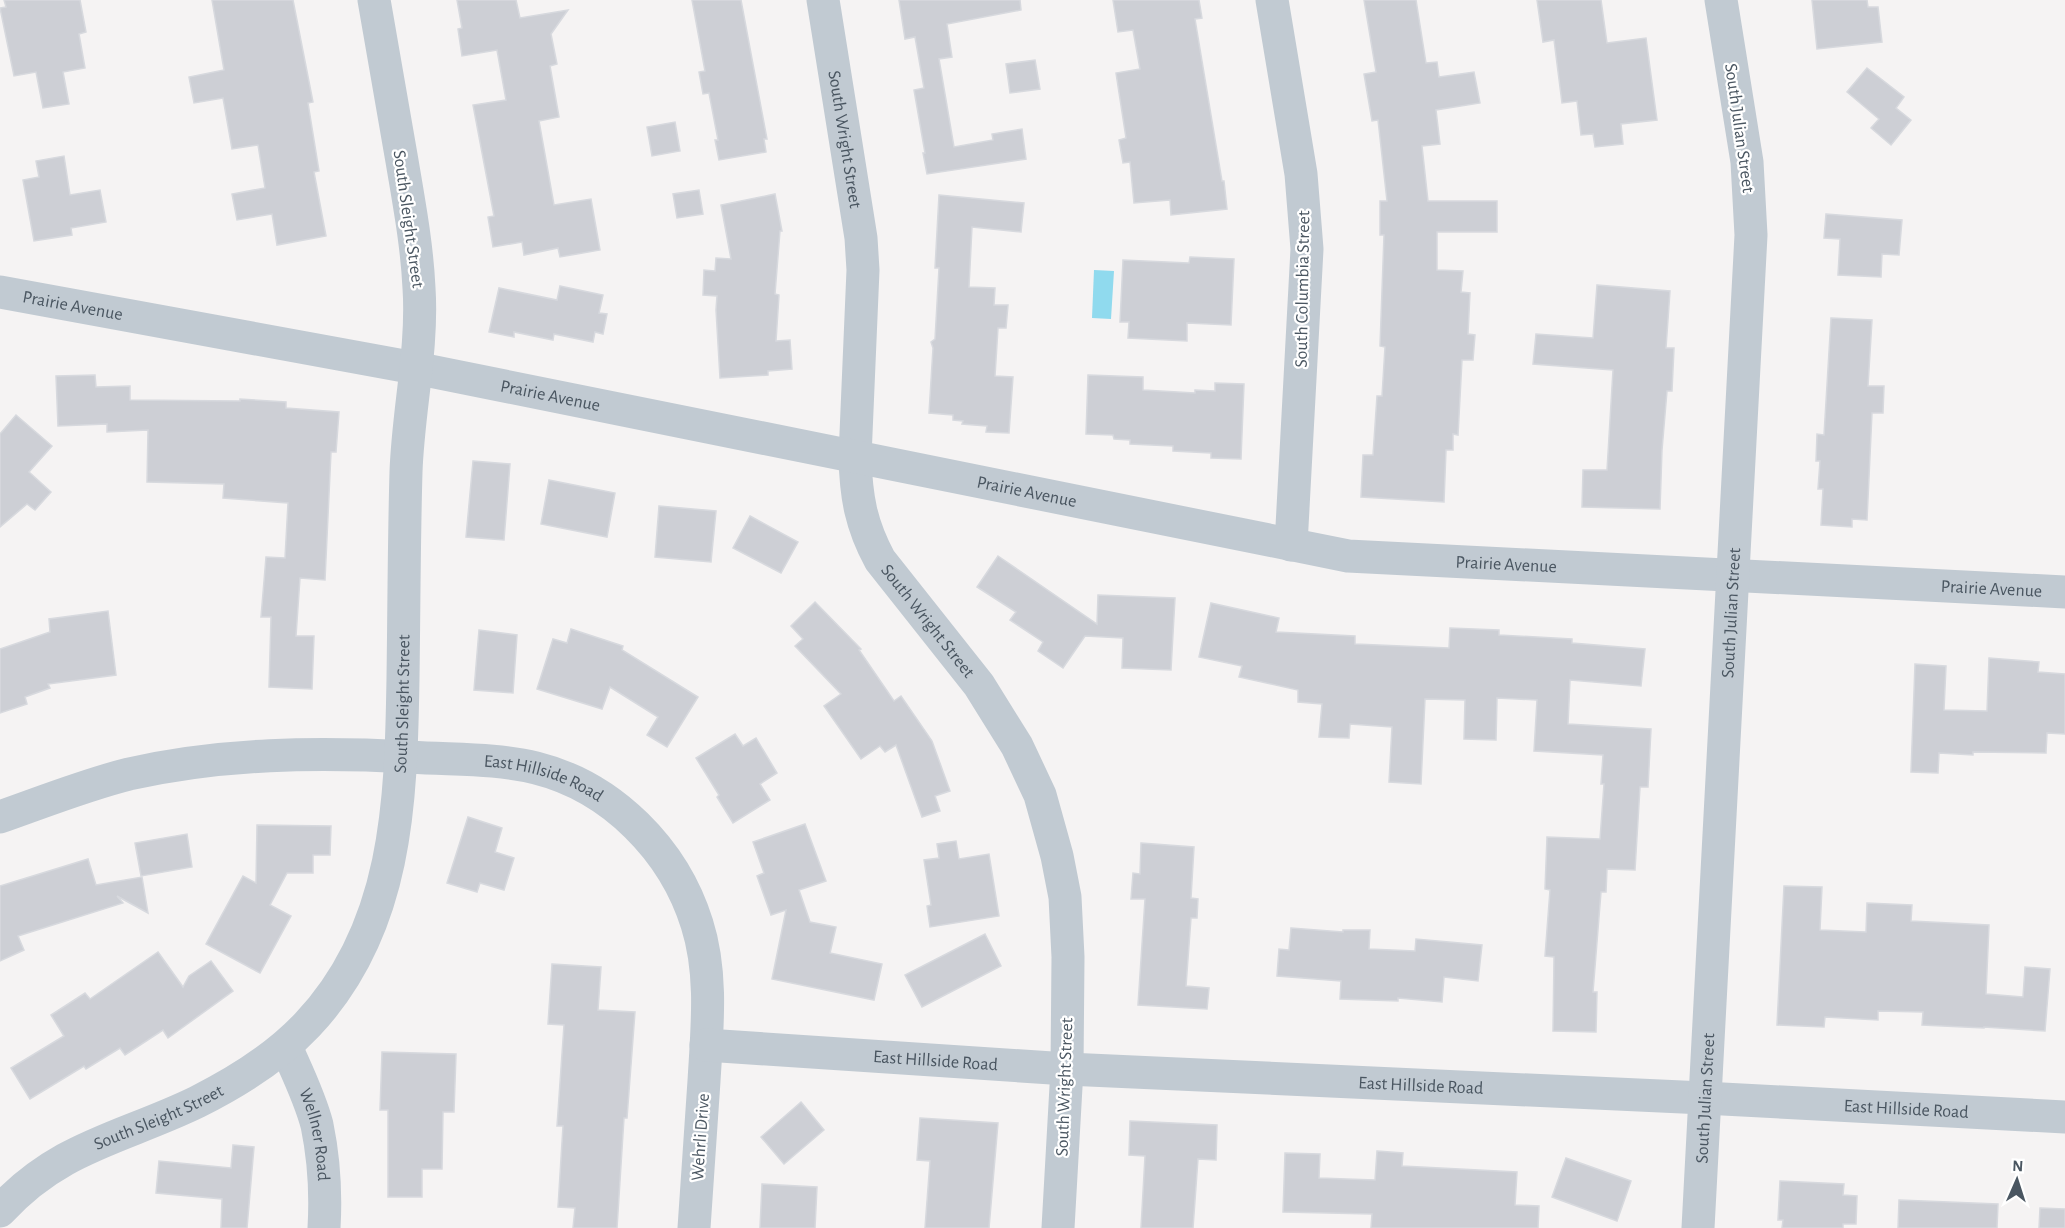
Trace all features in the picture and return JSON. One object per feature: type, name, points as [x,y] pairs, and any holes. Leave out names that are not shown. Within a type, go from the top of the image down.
[{"type":"street","name":"South Sleight Street","points":[[0,1211],[28,1182],[60,1161],[99,1141],[196,1102],[259,1067],[286,1047],[310,1023],[352,965],[372,923],[387,877],[397,824],[402,757],[406,470],[420,293],[416,246],[374,0]]},
{"type":"street","name":"South Wright Street","points":[[823,0],[861,238],[863,270],[855,457],[855,487],[861,517],[868,538],[880,560],[979,685],[1017,746],[1040,795],[1057,856],[1065,897],[1068,957],[1067,1069],[1058,1228]]},
{"type":"street","name":"South Columbia Street","points":[[1272,0],[1301,174],[1307,249],[1291,545]]},
{"type":"street","name":"South Julian Street","points":[[1698,1228],[1750,246],[1750,196],[1744,139],[1721,0]]},
{"type":"street","name":"Prairie Avenue","points":[[0,292],[415,368],[1348,556],[2065,592]]},
{"type":"street","name":"East Hillside Road","points":[[0,817],[77,789],[128,775],[168,766],[264,755],[354,755],[510,763],[555,774],[586,788],[631,819],[657,848],[681,885],[697,923],[706,973],[706,1045],[1067,1069],[2065,1117]]},
{"type":"street","name":"Wehrli Drive","points":[[694,1228],[706,1045]]},
{"type":"street","name":"Wellner Road","points":[[286,1047],[312,1108],[317,1126],[323,1167],[324,1228]]},
{"type":"water","points":[[1094,270],[1114,271],[1111,319],[1092,318]]},
{"type":"building","points":[[4,0],[80,0],[86,32],[79,34],[85,68],[63,72],[69,104],[43,108],[36,72],[14,76],[0,8],[6,7]]},
{"type":"building","points":[[212,0],[293,0],[313,102],[308,103],[319,171],[314,172],[326,236],[277,245],[272,214],[237,220],[232,194],[265,188],[258,145],[232,149],[223,98],[194,103],[189,77],[224,70]]},
{"type":"building","points":[[457,0],[516,0],[520,18],[568,10],[551,34],[557,64],[550,66],[559,117],[539,121],[554,205],[591,199],[600,250],[560,257],[558,248],[524,255],[522,242],[493,247],[488,217],[494,216],[473,105],[506,100],[497,50],[462,56],[458,29],[462,28]]},
{"type":"building","points":[[692,0],[741,0],[767,139],[764,139],[766,152],[719,160],[715,140],[718,140],[709,93],[703,94],[699,72],[705,71]]},
{"type":"building","points":[[899,0],[1020,0],[1021,10],[947,24],[952,57],[939,59],[954,147],[993,140],[992,134],[1022,129],[1026,159],[927,174],[914,90],[924,88],[915,37],[905,39]]},
{"type":"building","points":[[1113,0],[1199,0],[1202,18],[1195,19],[1227,209],[1171,215],[1170,200],[1134,203],[1130,162],[1123,163],[1119,140],[1126,138],[1116,73],[1140,69],[1133,30],[1118,32]]},
{"type":"building","points":[[1364,0],[1416,0],[1426,63],[1437,62],[1439,77],[1474,72],[1480,103],[1436,110],[1440,144],[1422,146],[1428,201],[1497,201],[1497,232],[1437,232],[1437,270],[1463,271],[1461,292],[1470,293],[1468,334],[1475,335],[1473,360],[1462,360],[1458,435],[1453,434],[1453,450],[1446,450],[1444,502],[1361,497],[1363,455],[1373,455],[1377,396],[1382,396],[1385,347],[1380,346],[1384,235],[1380,235],[1380,201],[1387,201],[1378,120],[1372,121],[1364,74],[1376,72]]},
{"type":"building","points":[[1537,0],[1601,0],[1607,43],[1646,38],[1657,120],[1621,124],[1623,144],[1595,147],[1593,134],[1581,135],[1577,101],[1562,103],[1554,40],[1543,42]]},
{"type":"building","points":[[1812,0],[1867,0],[1868,7],[1878,7],[1882,42],[1817,49]]},
{"type":"building","points":[[1035,60],[1040,89],[1010,93],[1006,64]]},
{"type":"building","points":[[1867,68],[1904,97],[1896,108],[1911,120],[1891,145],[1871,128],[1879,119],[1847,92]]},
{"type":"building","points":[[675,122],[680,151],[652,156],[647,127]]},
{"type":"building","points":[[64,156],[70,195],[100,190],[106,222],[71,228],[72,235],[34,241],[23,180],[39,177],[36,161]]},
{"type":"building","points":[[699,190],[703,214],[677,218],[673,194]]},
{"type":"building","points":[[775,194],[782,231],[780,231],[775,294],[779,295],[776,341],[790,340],[792,369],[768,371],[768,375],[720,378],[717,296],[703,295],[704,270],[715,271],[716,258],[731,259],[721,205]]},
{"type":"building","points":[[939,195],[1024,203],[1021,232],[972,227],[969,287],[995,288],[994,305],[1008,305],[1006,328],[998,328],[995,376],[1013,377],[1009,433],[986,432],[987,426],[962,424],[963,421],[953,420],[953,415],[929,413],[933,348],[931,342],[935,339],[939,268],[935,268]]},
{"type":"building","points":[[1826,214],[1902,220],[1899,255],[1882,254],[1881,277],[1838,275],[1840,239],[1824,238]]},
{"type":"building","points":[[1190,257],[1234,259],[1231,325],[1187,323],[1187,341],[1128,338],[1129,322],[1120,322],[1123,260],[1189,263]]},
{"type":"building","points":[[1597,285],[1670,291],[1666,348],[1674,348],[1672,391],[1667,391],[1660,509],[1582,507],[1583,470],[1607,470],[1613,370],[1533,364],[1536,334],[1593,338]]},
{"type":"building","points":[[560,286],[603,295],[599,313],[607,314],[603,334],[595,332],[593,342],[554,334],[553,340],[514,332],[514,337],[489,332],[499,288],[557,300]]},
{"type":"building","points":[[1831,318],[1872,320],[1868,386],[1884,386],[1883,413],[1872,413],[1867,520],[1852,519],[1852,527],[1821,525],[1823,489],[1818,489],[1820,461],[1816,461],[1817,434],[1824,435]]},
{"type":"building","points":[[95,375],[96,387],[130,386],[130,400],[240,401],[240,399],[286,402],[286,408],[339,412],[336,452],[331,452],[325,580],[300,578],[296,636],[314,636],[312,689],[269,687],[271,617],[261,617],[266,557],[285,558],[288,503],[223,498],[224,484],[147,482],[148,430],[107,432],[107,424],[58,426],[56,376]]},
{"type":"building","points":[[1088,375],[1143,377],[1143,390],[1195,393],[1195,390],[1215,391],[1215,383],[1244,384],[1241,459],[1211,458],[1211,453],[1173,451],[1173,446],[1130,444],[1130,440],[1114,439],[1113,435],[1086,434]]},
{"type":"building","points":[[16,415],[52,446],[29,472],[51,492],[35,510],[27,504],[0,527],[0,434]]},
{"type":"building","points":[[473,461],[510,464],[504,540],[466,537]]},
{"type":"building","points":[[549,480],[615,493],[607,537],[541,524]]},
{"type":"building","points":[[659,506],[716,511],[711,562],[655,557]]},
{"type":"building","points":[[750,516],[798,542],[781,573],[733,548]]},
{"type":"building","points":[[998,556],[1097,624],[1098,595],[1175,598],[1171,670],[1122,668],[1123,638],[1085,636],[1063,668],[1038,651],[1043,642],[1010,620],[1016,612],[977,587]]},
{"type":"building","points":[[815,602],[861,649],[859,650],[894,701],[901,696],[932,741],[950,791],[935,796],[940,811],[922,817],[896,745],[885,752],[880,746],[861,759],[824,706],[841,694],[795,646],[803,639],[791,626]]},
{"type":"building","points":[[1211,603],[1279,618],[1276,632],[1355,636],[1355,644],[1449,648],[1450,628],[1499,630],[1499,635],[1572,639],[1572,643],[1645,649],[1641,686],[1570,680],[1568,724],[1651,729],[1648,787],[1640,787],[1635,870],[1607,869],[1606,892],[1601,892],[1593,992],[1597,992],[1596,1032],[1553,1031],[1554,957],[1545,956],[1550,890],[1545,889],[1547,837],[1600,839],[1604,784],[1601,784],[1603,755],[1534,751],[1537,700],[1497,698],[1496,740],[1464,739],[1465,700],[1425,699],[1421,784],[1389,782],[1392,727],[1350,724],[1349,738],[1319,737],[1322,704],[1298,702],[1298,690],[1239,677],[1242,666],[1199,657]]},
{"type":"building","points":[[108,611],[116,675],[48,684],[50,688],[25,697],[27,704],[0,713],[0,649],[50,632],[49,619]]},
{"type":"building","points":[[571,629],[623,646],[622,650],[698,697],[667,747],[647,735],[658,717],[610,687],[602,709],[537,689],[553,639],[567,643]]},
{"type":"building","points":[[479,630],[517,635],[513,693],[474,690]]},
{"type":"building","points":[[1989,658],[2039,662],[2038,672],[2065,674],[2065,734],[2047,733],[2046,753],[1973,752],[1973,755],[1939,753],[1938,773],[1911,772],[1915,664],[1946,666],[1944,710],[1987,711]]},
{"type":"building","points":[[735,734],[743,746],[756,738],[777,773],[760,784],[770,800],[733,823],[696,758]]},
{"type":"building","points":[[468,817],[502,828],[495,852],[514,858],[504,890],[480,883],[477,892],[447,883]]},
{"type":"building","points":[[805,824],[826,881],[799,890],[810,922],[836,927],[830,953],[882,964],[874,1000],[772,979],[786,910],[771,915],[757,876],[764,873],[753,842]]},
{"type":"building","points":[[257,825],[331,826],[330,855],[313,855],[313,873],[287,873],[270,905],[291,916],[260,973],[206,944],[243,876],[256,883]]},
{"type":"building","points":[[187,834],[192,867],[141,876],[135,843]]},
{"type":"building","points":[[956,841],[959,859],[989,854],[999,916],[930,927],[927,906],[931,905],[924,860],[939,858],[937,844]]},
{"type":"building","points":[[1141,843],[1194,847],[1191,898],[1198,899],[1197,918],[1191,918],[1186,986],[1209,988],[1207,1009],[1138,1005],[1145,899],[1131,899],[1133,873],[1140,874]]},
{"type":"building","points":[[88,859],[96,885],[142,877],[148,913],[117,896],[123,903],[18,936],[24,950],[0,961],[0,886]]},
{"type":"building","points":[[1784,886],[1822,887],[1820,930],[1866,932],[1867,903],[1912,905],[1911,921],[1989,925],[1986,994],[2023,997],[2025,967],[2050,969],[2045,1031],[1922,1025],[1923,1012],[1878,1011],[1878,1020],[1825,1017],[1824,1027],[1777,1025]]},
{"type":"building","points":[[1291,928],[1343,932],[1343,930],[1370,930],[1369,949],[1415,951],[1416,939],[1482,945],[1478,981],[1444,977],[1442,1002],[1398,998],[1398,1001],[1340,999],[1341,981],[1277,976],[1279,949],[1289,950]]},
{"type":"building","points":[[985,934],[1001,966],[922,1007],[905,975]]},
{"type":"building","points":[[158,952],[183,987],[189,976],[211,961],[233,991],[168,1038],[163,1030],[125,1055],[120,1048],[86,1069],[84,1066],[30,1099],[11,1068],[64,1036],[51,1015],[85,993],[90,999]]},
{"type":"building","points":[[552,964],[601,967],[598,1010],[635,1012],[627,1118],[624,1118],[617,1228],[573,1228],[575,1208],[558,1207],[563,1126],[557,1126],[564,1025],[548,1024]]},
{"type":"building","points":[[382,1052],[456,1054],[454,1112],[443,1112],[442,1169],[422,1169],[422,1197],[388,1197],[388,1110],[380,1110]]},
{"type":"building","points":[[801,1102],[824,1130],[784,1164],[761,1137]]},
{"type":"building","points":[[920,1118],[998,1123],[989,1228],[925,1228],[930,1161],[917,1160]]},
{"type":"building","points":[[1130,1121],[1217,1125],[1216,1160],[1198,1159],[1193,1228],[1141,1228],[1145,1156],[1129,1155]]},
{"type":"building","points":[[233,1145],[254,1147],[247,1228],[221,1228],[222,1199],[156,1193],[159,1161],[231,1168]]},
{"type":"building","points":[[1377,1151],[1403,1153],[1402,1166],[1517,1172],[1515,1205],[1539,1206],[1538,1228],[1371,1228],[1372,1214],[1283,1212],[1285,1153],[1320,1154],[1319,1178],[1375,1180]]},
{"type":"building","points":[[1566,1158],[1631,1181],[1617,1221],[1552,1197]]},
{"type":"building","points":[[1780,1181],[1844,1184],[1843,1195],[1857,1196],[1856,1224],[1843,1224],[1843,1228],[1782,1228],[1783,1220],[1778,1220]]},
{"type":"building","points":[[762,1184],[817,1187],[815,1228],[760,1228]]},
{"type":"building","points":[[1899,1200],[1998,1204],[1997,1228],[1898,1228]]},
{"type":"building","points":[[2040,1208],[2065,1209],[2065,1228],[2039,1228]]}]
